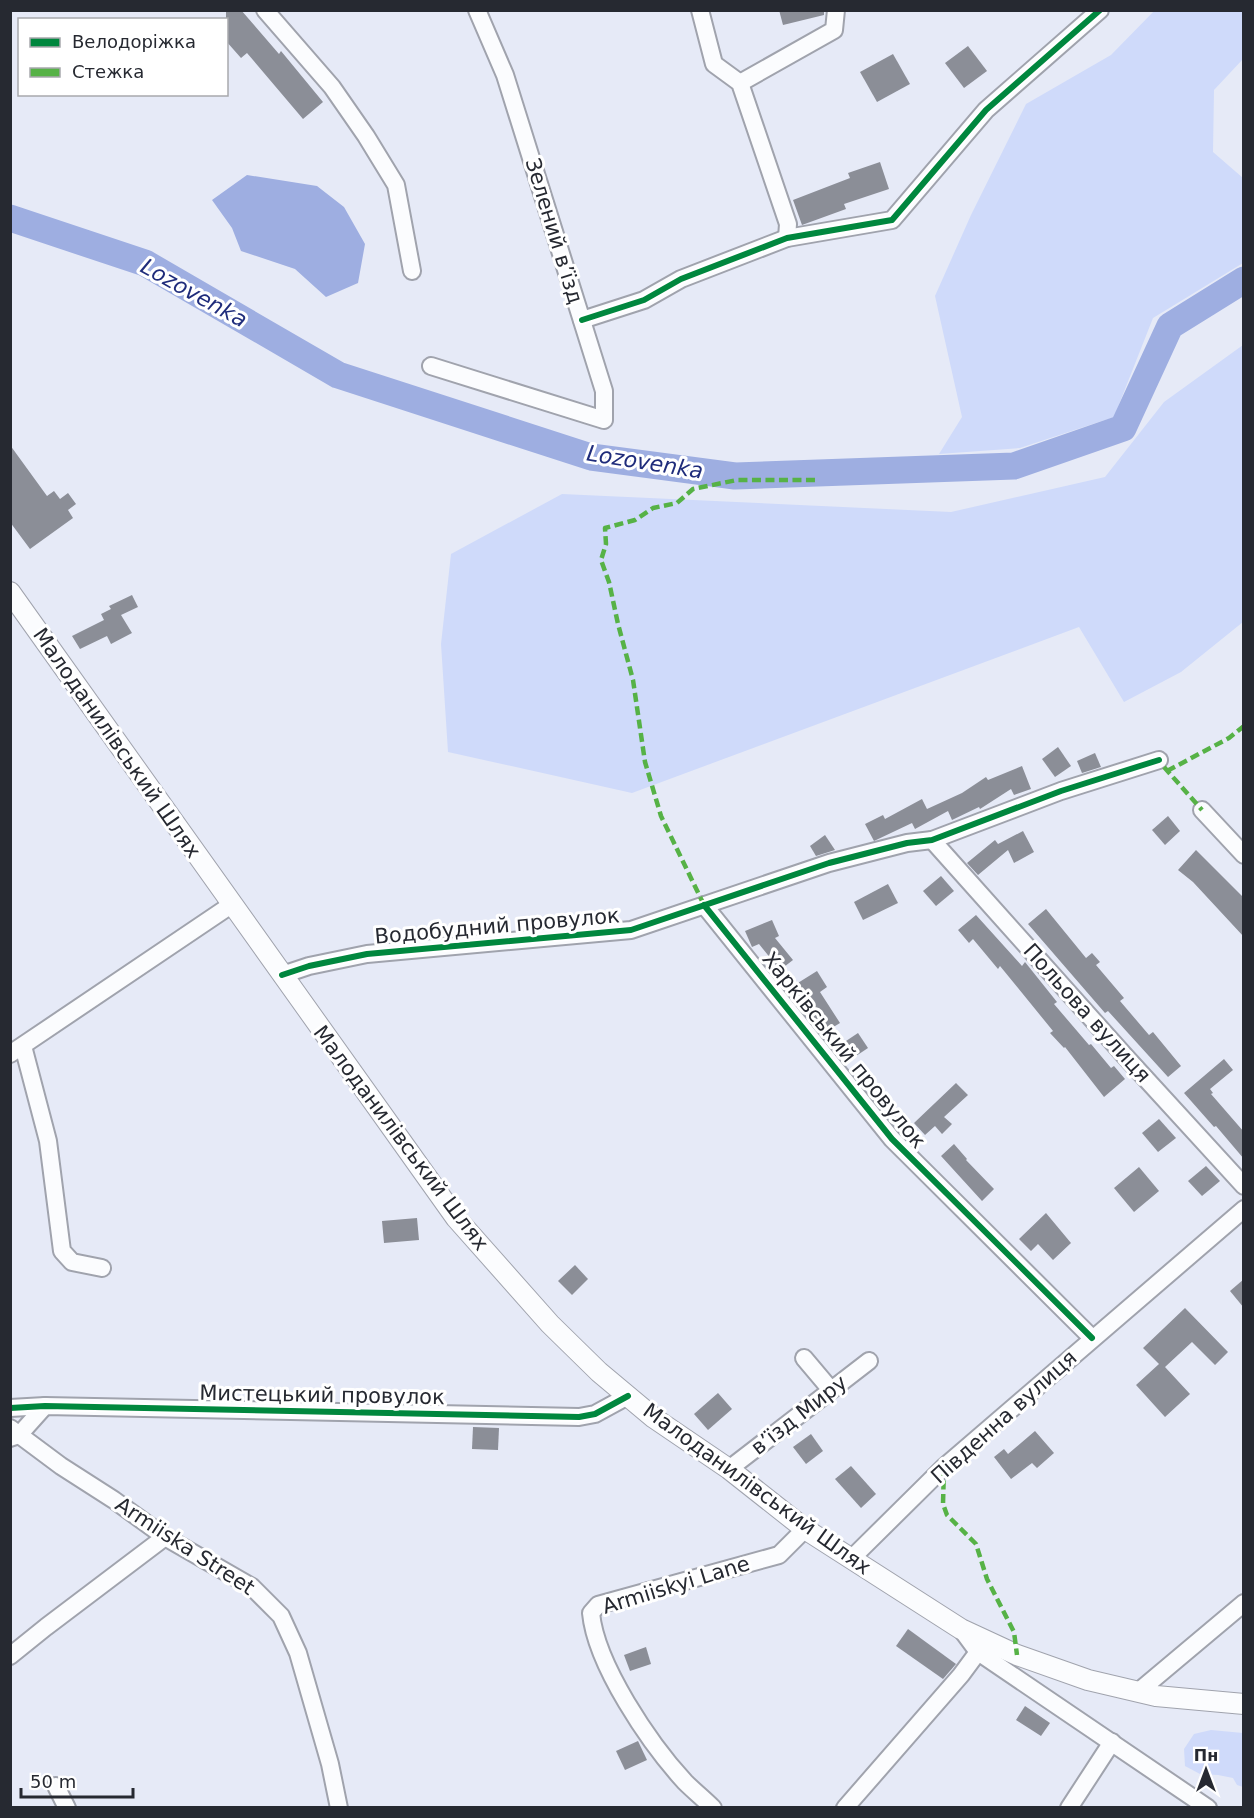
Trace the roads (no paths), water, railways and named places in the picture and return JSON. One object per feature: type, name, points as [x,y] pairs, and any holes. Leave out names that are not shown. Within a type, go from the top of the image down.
[{"type":"main road","name":"Малоданилівський Шлях","points":[[10,592],[456,1218],[550,1324],[599,1372],[654,1418],[729,1469],[805,1529],[961,1629],[1017,1655],[1088,1680],[1147,1694]]},
{"type":"main road","points":[[1147,1694],[1244,1693]]},
{"type":"main road","points":[[1147,1694],[1244,1704]]},
{"type":"street","points":[[265,10],[332,87],[396,185],[412,270]]},
{"type":"street","name":"Зелений в’їзд","points":[[431,366],[604,420],[604,391],[505,75],[477,10]]},
{"type":"street","points":[[700,10],[714,64],[740,83],[788,224],[787,237]]},
{"type":"street","points":[[740,83],[834,30],[836,10]]},
{"type":"street","points":[[582,320],[644,300],[681,279],[787,237],[892,220],[986,110],[1100,10]]},
{"type":"street","name":"Водобудний провулок","points":[[282,975],[309,966],[367,954],[631,930],[829,863],[907,843],[932,840],[1062,791],[1159,760]]},
{"type":"street","points":[[1202,810],[1244,855]]},
{"type":"street","name":"Польова вулиця","points":[[932,840],[1244,1186]]},
{"type":"street","points":[[102,1268],[72,1263],[62,1251],[48,1141],[17,1050],[231,905]]},
{"type":"street","name":"Харківський провулок","points":[[704,905],[892,1139],[1092,1338]]},
{"type":"street","name":"Південна вулиця","points":[[851,1559],[944,1467],[1244,1209]]},
{"type":"street","points":[[804,1358],[831,1390]]},
{"type":"street","name":"в’їзд Миру","points":[[729,1469],[869,1361]]},
{"type":"street","name":"Мистецький провулок","points":[[10,1408],[45,1406],[579,1417],[595,1414],[628,1396]]},
{"type":"street","points":[[14,1434],[45,1406]]},
{"type":"street","name":"Armiiska Street","points":[[14,1434],[114,1500],[165,1537],[252,1587],[281,1616],[298,1653],[330,1764],[339,1808]]},
{"type":"street","name":"Armiiskyi Lane","points":[[712,1808],[685,1782],[650,1737],[620,1691],[601,1654],[591,1613],[598,1605],[779,1555],[805,1529]]},
{"type":"street","points":[[10,1656],[165,1537]]},
{"type":"street","points":[[1147,1694],[1244,1603]]},
{"type":"street","points":[[961,1629],[978,1652],[1208,1808]]},
{"type":"street","points":[[845,1808],[961,1675],[978,1652]]},
{"type":"street","points":[[1070,1808],[1112,1742]]},
{"type":"street","points":[[56,1786],[67,1808]]},
{"type":"waterway","name":"Lozovenka","points":[[10,218],[145,263],[338,375],[591,457],[735,476],[1014,466],[1123,428],[1170,326],[1244,280]]}]
